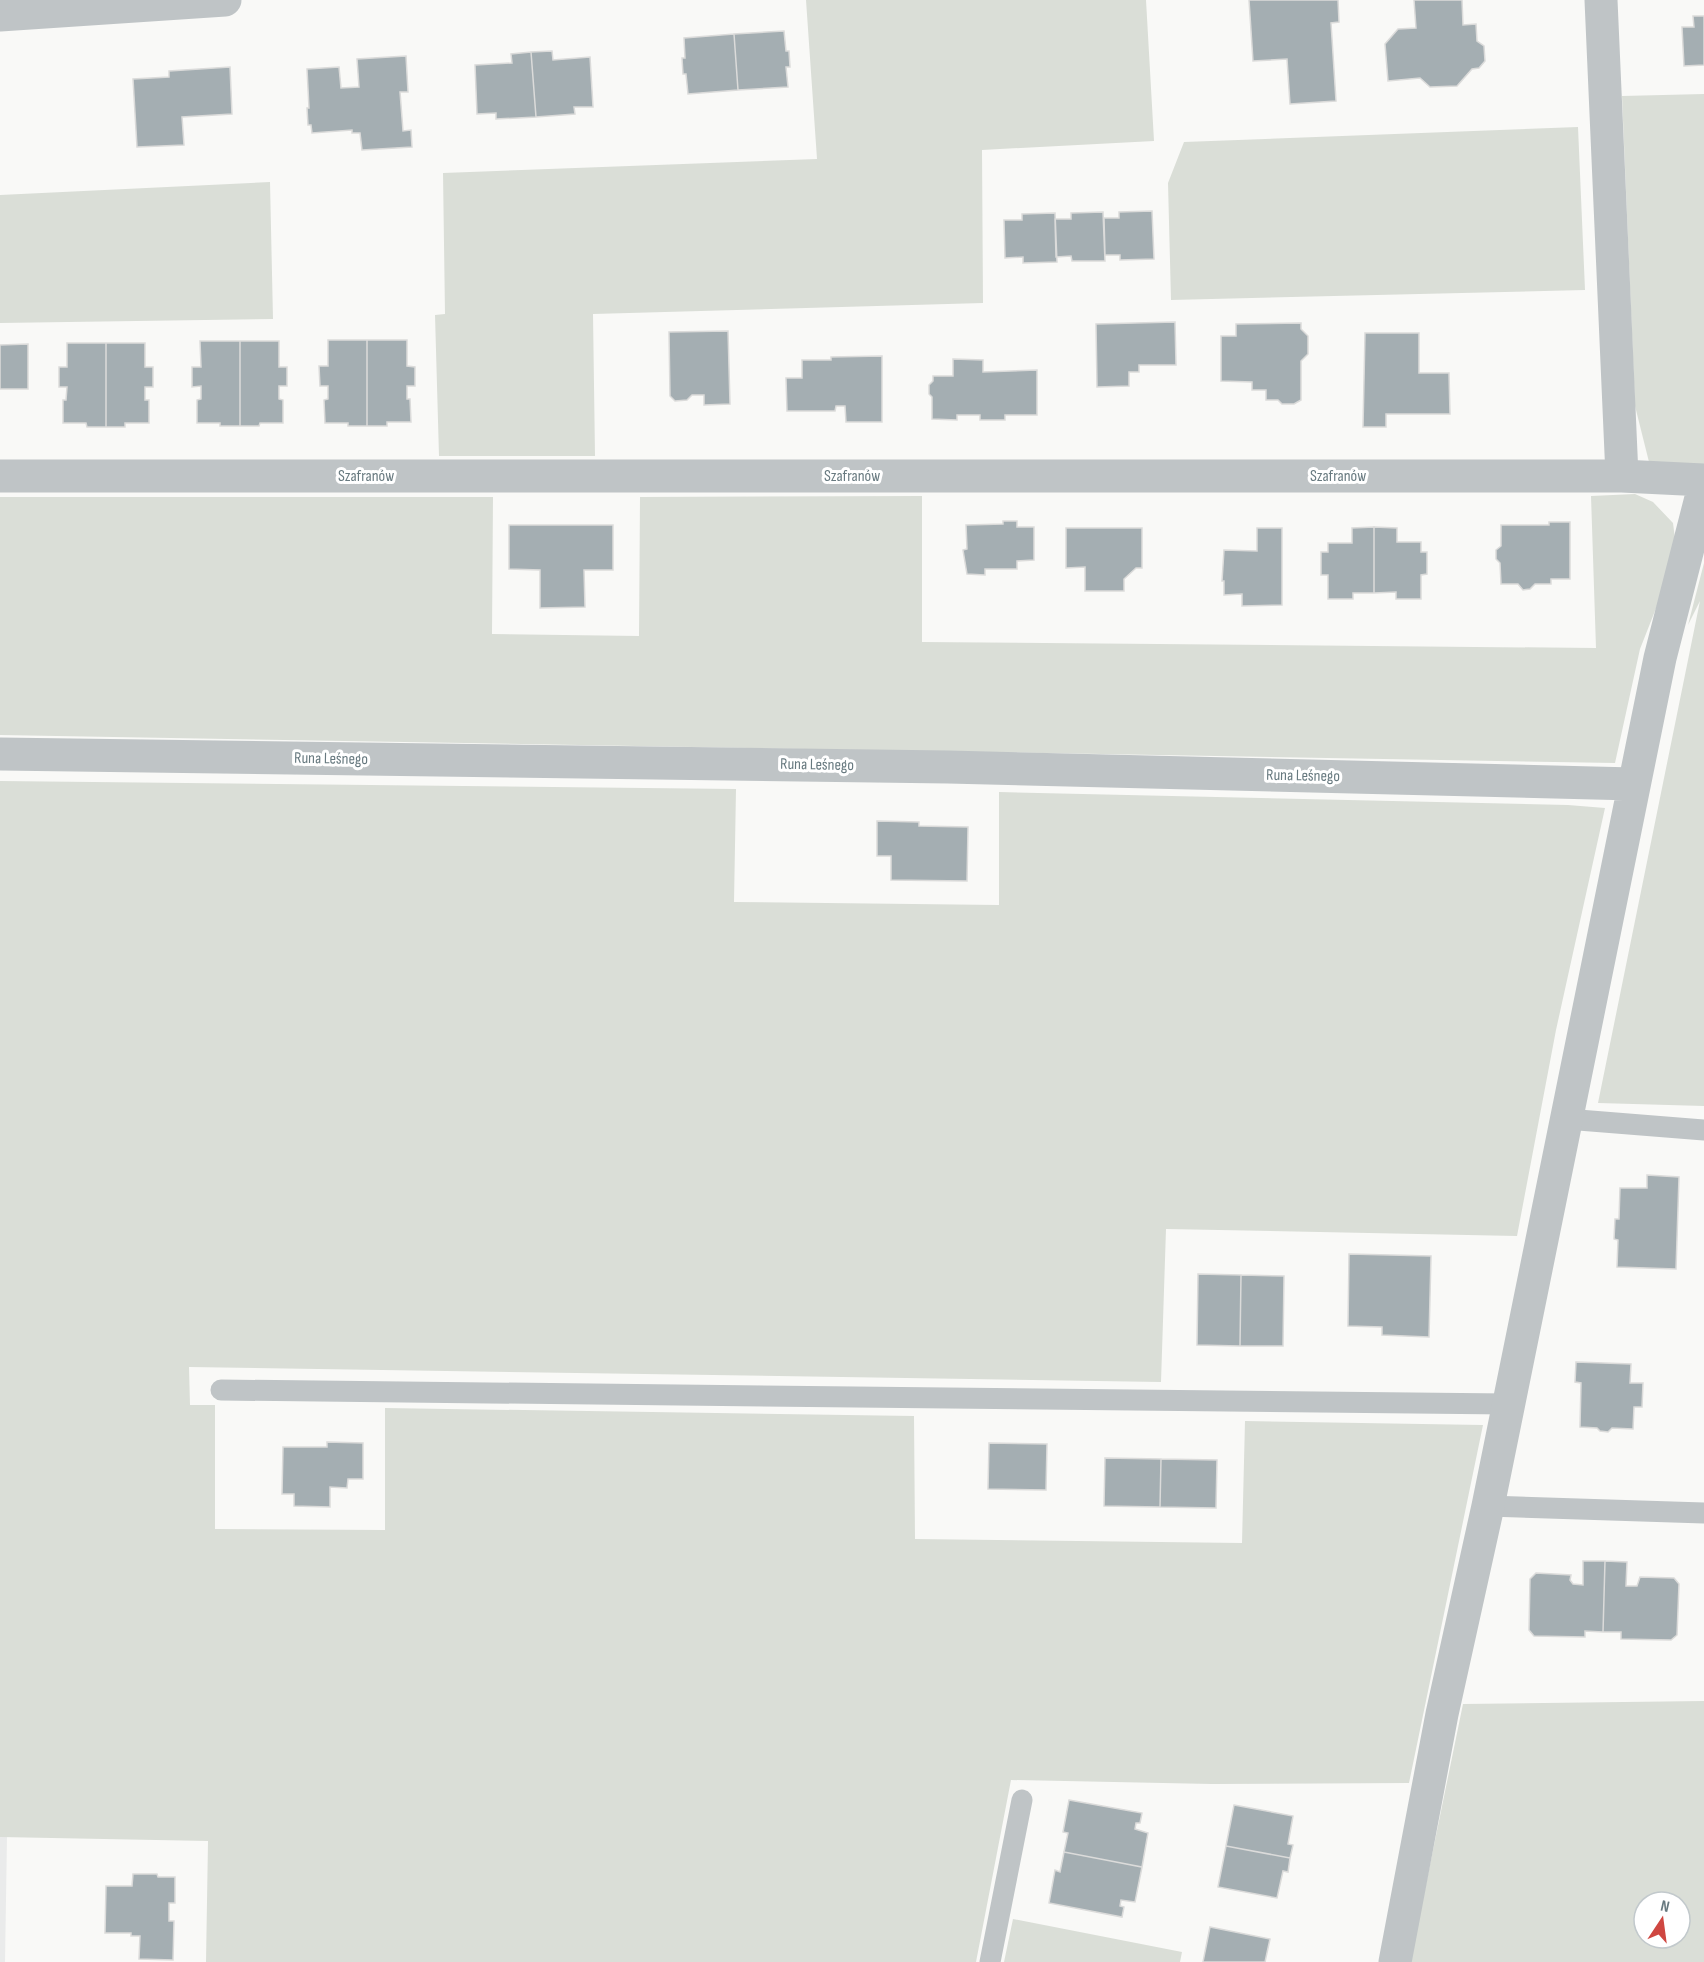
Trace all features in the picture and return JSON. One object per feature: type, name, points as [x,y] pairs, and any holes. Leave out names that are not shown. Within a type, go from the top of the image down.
[{"type":"street","points":[[0,15],[225,0]]},
{"type":"street","points":[[1601,0],[1622,476]]},
{"type":"street","name":"Szafranów","points":[[0,476],[1622,476],[1704,480]]},
{"type":"street","points":[[1395,1962],[1442,1714],[1488,1506],[1660,658],[1704,486]]},
{"type":"street","name":"Runa Leśnego","points":[[0,754],[936,767],[1634,784]]},
{"type":"lane","points":[[1566,1119],[1704,1130]]},
{"type":"lane","points":[[221,1390],[1508,1404]]},
{"type":"lane","points":[[1488,1506],[1704,1513]]},
{"type":"lane","points":[[990,1962],[1022,1800]]},
{"type":"shaded area","points":[[806,0],[1146,0],[1154,141],[982,150],[983,303],[593,314],[595,456],[439,456],[435,315],[445,314],[443,173],[817,159]]},
{"type":"shaded area","points":[[1704,94],[1704,471],[1649,462],[1635,406],[1622,96]]},
{"type":"shaded area","points":[[1578,127],[1585,290],[1171,300],[1168,183],[1184,142]]},
{"type":"shaded area","points":[[270,182],[273,319],[0,323],[0,195]]},
{"type":"shaded area","points":[[1635,494],[1653,502],[1673,523],[1677,555],[1640,649],[1615,763],[0,735],[0,497],[493,497],[492,634],[639,636],[640,497],[922,496],[922,642],[1596,648],[1591,496]]},
{"type":"shaded area","points":[[1704,563],[1704,1106],[1598,1103],[1700,601],[1688,625]]},
{"type":"shaded area","points":[[0,781],[736,789],[734,902],[999,905],[999,792],[1568,805],[1605,808],[1556,1030],[1517,1236],[1166,1229],[1161,1382],[189,1367],[190,1405],[215,1405],[215,1529],[385,1530],[385,1408],[914,1416],[915,1539],[1242,1543],[1245,1421],[1483,1425],[1409,1783],[1212,1784],[1011,1780],[976,1962],[206,1962],[208,1841],[0,1837]]},
{"type":"shaded area","points":[[1704,1701],[1704,1962],[1410,1962],[1463,1704]]},
{"type":"shaded area","points":[[0,1837],[7,1837],[5,1962],[0,1962]]},
{"type":"shaded area","points":[[1013,1919],[1182,1952],[1180,1962],[1004,1962]]},
{"type":"building","points":[[1249,0],[1338,0],[1339,22],[1331,23],[1336,101],[1290,104],[1287,59],[1253,61]]},
{"type":"building","points":[[1414,0],[1462,0],[1463,25],[1476,24],[1477,41],[1484,46],[1485,61],[1479,68],[1472,69],[1457,86],[1430,87],[1420,78],[1388,81],[1385,44],[1398,29],[1416,28]]},
{"type":"building","points":[[1693,16],[1704,16],[1704,65],[1684,66],[1682,27],[1694,27]]},
{"type":"building","points":[[784,31],[786,51],[789,51],[790,67],[786,67],[788,87],[738,90],[734,34]]},
{"type":"building","points":[[734,34],[738,90],[688,94],[686,74],[683,74],[684,38]]},
{"type":"building","points":[[552,51],[553,60],[590,57],[593,107],[574,107],[575,114],[536,117],[531,52]]},
{"type":"building","points":[[531,52],[536,117],[496,119],[496,113],[477,114],[475,65],[512,63],[511,54]]},
{"type":"building","points":[[406,56],[408,92],[400,92],[403,131],[411,130],[412,147],[362,150],[360,133],[352,133],[352,130],[312,133],[311,125],[308,125],[307,69],[339,67],[341,88],[359,87],[357,59]]},
{"type":"building","points":[[230,67],[232,114],[182,117],[184,145],[137,147],[133,79],[169,77],[169,71]]},
{"type":"building","points":[[1152,211],[1154,259],[1120,260],[1120,255],[1105,255],[1104,218],[1119,218],[1119,212]]},
{"type":"building","points":[[1103,212],[1105,261],[1072,261],[1071,256],[1056,257],[1055,219],[1071,219],[1071,213]]},
{"type":"building","points":[[1055,213],[1057,262],[1023,263],[1023,257],[1005,258],[1004,220],[1022,220],[1022,214]]},
{"type":"building","points":[[1175,322],[1176,365],[1139,365],[1139,372],[1129,372],[1129,386],[1097,387],[1096,324]]},
{"type":"building","points":[[1301,323],[1301,329],[1308,336],[1308,354],[1301,361],[1301,400],[1294,404],[1282,404],[1278,400],[1266,400],[1266,390],[1252,390],[1252,382],[1221,381],[1221,336],[1236,336],[1236,324]]},
{"type":"building","points":[[728,331],[730,404],[704,405],[704,395],[692,395],[687,400],[675,401],[670,396],[669,332]]},
{"type":"building","points":[[1365,333],[1419,333],[1419,373],[1449,373],[1450,414],[1386,414],[1386,427],[1363,427]]},
{"type":"building","points":[[328,340],[367,340],[367,426],[325,423],[324,400],[328,399],[328,386],[320,386],[319,366],[328,366]]},
{"type":"building","points":[[367,340],[407,340],[407,366],[415,367],[415,386],[407,386],[411,422],[387,422],[387,426],[367,426]]},
{"type":"building","points":[[200,341],[240,341],[240,426],[197,423],[197,400],[201,399],[201,386],[192,387],[192,367],[201,367]]},
{"type":"building","points":[[240,341],[279,341],[279,367],[287,367],[287,386],[279,386],[279,399],[283,400],[283,423],[240,426]]},
{"type":"building","points":[[67,343],[106,343],[106,427],[87,427],[86,423],[63,423],[63,400],[66,400],[67,387],[59,387],[59,367],[67,367]]},
{"type":"building","points":[[106,343],[145,343],[145,367],[153,367],[153,387],[145,387],[145,400],[149,400],[149,423],[125,423],[125,427],[106,427]]},
{"type":"building","points":[[28,344],[28,389],[0,389],[0,345]]},
{"type":"building","points":[[882,356],[882,422],[846,422],[845,406],[836,406],[835,411],[787,411],[786,378],[802,378],[802,360]]},
{"type":"building","points":[[953,359],[983,360],[983,372],[1037,370],[1037,415],[1005,415],[1005,420],[980,420],[980,415],[957,415],[957,420],[932,419],[932,397],[929,394],[929,385],[933,381],[933,376],[953,376]]},
{"type":"building","points":[[1003,521],[1017,521],[1017,527],[1034,527],[1034,560],[1017,561],[1017,569],[985,569],[985,575],[967,574],[963,550],[967,549],[966,525],[1003,524]]},
{"type":"building","points":[[1549,522],[1570,522],[1570,579],[1551,579],[1551,584],[1535,584],[1530,589],[1523,590],[1518,584],[1501,584],[1500,563],[1496,559],[1496,550],[1501,546],[1501,525],[1549,525]]},
{"type":"building","points":[[509,525],[613,525],[613,570],[584,570],[585,607],[540,608],[540,570],[509,569]]},
{"type":"building","points":[[1374,527],[1397,528],[1397,542],[1421,542],[1421,552],[1427,552],[1427,574],[1421,575],[1421,599],[1396,599],[1396,592],[1374,593]]},
{"type":"building","points":[[1374,527],[1374,593],[1353,593],[1353,599],[1328,599],[1328,575],[1321,575],[1321,552],[1328,552],[1328,543],[1352,543],[1352,528]]},
{"type":"building","points":[[1066,528],[1142,528],[1142,568],[1136,568],[1124,579],[1124,591],[1085,591],[1085,567],[1066,568]]},
{"type":"building","points":[[1257,528],[1282,528],[1282,605],[1242,606],[1242,594],[1224,595],[1224,581],[1222,581],[1224,550],[1257,551]]},
{"type":"building","points":[[877,821],[919,822],[919,826],[968,827],[967,881],[891,880],[891,856],[877,856]]},
{"type":"building","points":[[1647,1175],[1679,1177],[1676,1269],[1617,1267],[1618,1240],[1614,1239],[1615,1219],[1619,1219],[1620,1188],[1647,1188]]},
{"type":"building","points":[[1349,1254],[1431,1256],[1429,1337],[1382,1335],[1382,1327],[1348,1326]]},
{"type":"building","points":[[1198,1274],[1241,1275],[1240,1346],[1197,1345]]},
{"type":"building","points":[[1241,1275],[1284,1276],[1283,1346],[1240,1346]]},
{"type":"building","points":[[1576,1362],[1631,1364],[1630,1383],[1643,1383],[1642,1407],[1634,1407],[1633,1429],[1612,1428],[1608,1432],[1597,1428],[1580,1427],[1581,1383],[1575,1382]]},
{"type":"building","points":[[327,1442],[363,1443],[363,1479],[348,1479],[347,1488],[330,1487],[330,1507],[294,1506],[294,1494],[282,1494],[283,1447],[327,1447]]},
{"type":"building","points":[[989,1443],[1047,1444],[1046,1490],[988,1489]]},
{"type":"building","points":[[1105,1458],[1161,1459],[1160,1507],[1104,1506]]},
{"type":"building","points":[[1161,1459],[1217,1460],[1216,1508],[1160,1507]]},
{"type":"building","points":[[1583,1561],[1605,1561],[1603,1632],[1585,1631],[1585,1637],[1534,1636],[1529,1630],[1530,1579],[1536,1573],[1571,1575],[1570,1580],[1573,1584],[1583,1585]]},
{"type":"building","points":[[1605,1561],[1627,1562],[1626,1586],[1637,1586],[1640,1577],[1674,1578],[1679,1584],[1677,1635],[1671,1640],[1621,1639],[1621,1632],[1603,1632]]},
{"type":"building","points":[[1069,1800],[1142,1813],[1140,1823],[1136,1823],[1135,1829],[1148,1833],[1142,1867],[1064,1852],[1068,1833],[1063,1832]]},
{"type":"building","points":[[1234,1805],[1293,1816],[1288,1844],[1293,1845],[1290,1858],[1226,1846]]},
{"type":"building","points":[[1226,1846],[1290,1858],[1288,1872],[1283,1871],[1277,1898],[1218,1887]]},
{"type":"building","points":[[1064,1852],[1142,1867],[1135,1902],[1121,1900],[1120,1906],[1124,1907],[1122,1917],[1049,1903],[1055,1870],[1060,1872]]},
{"type":"building","points":[[133,1874],[175,1877],[175,1903],[169,1903],[169,1921],[174,1921],[173,1960],[139,1959],[140,1936],[131,1936],[131,1933],[105,1933],[106,1886],[132,1886]]},
{"type":"building","points":[[1210,1927],[1270,1939],[1265,1962],[1203,1962]]}]
